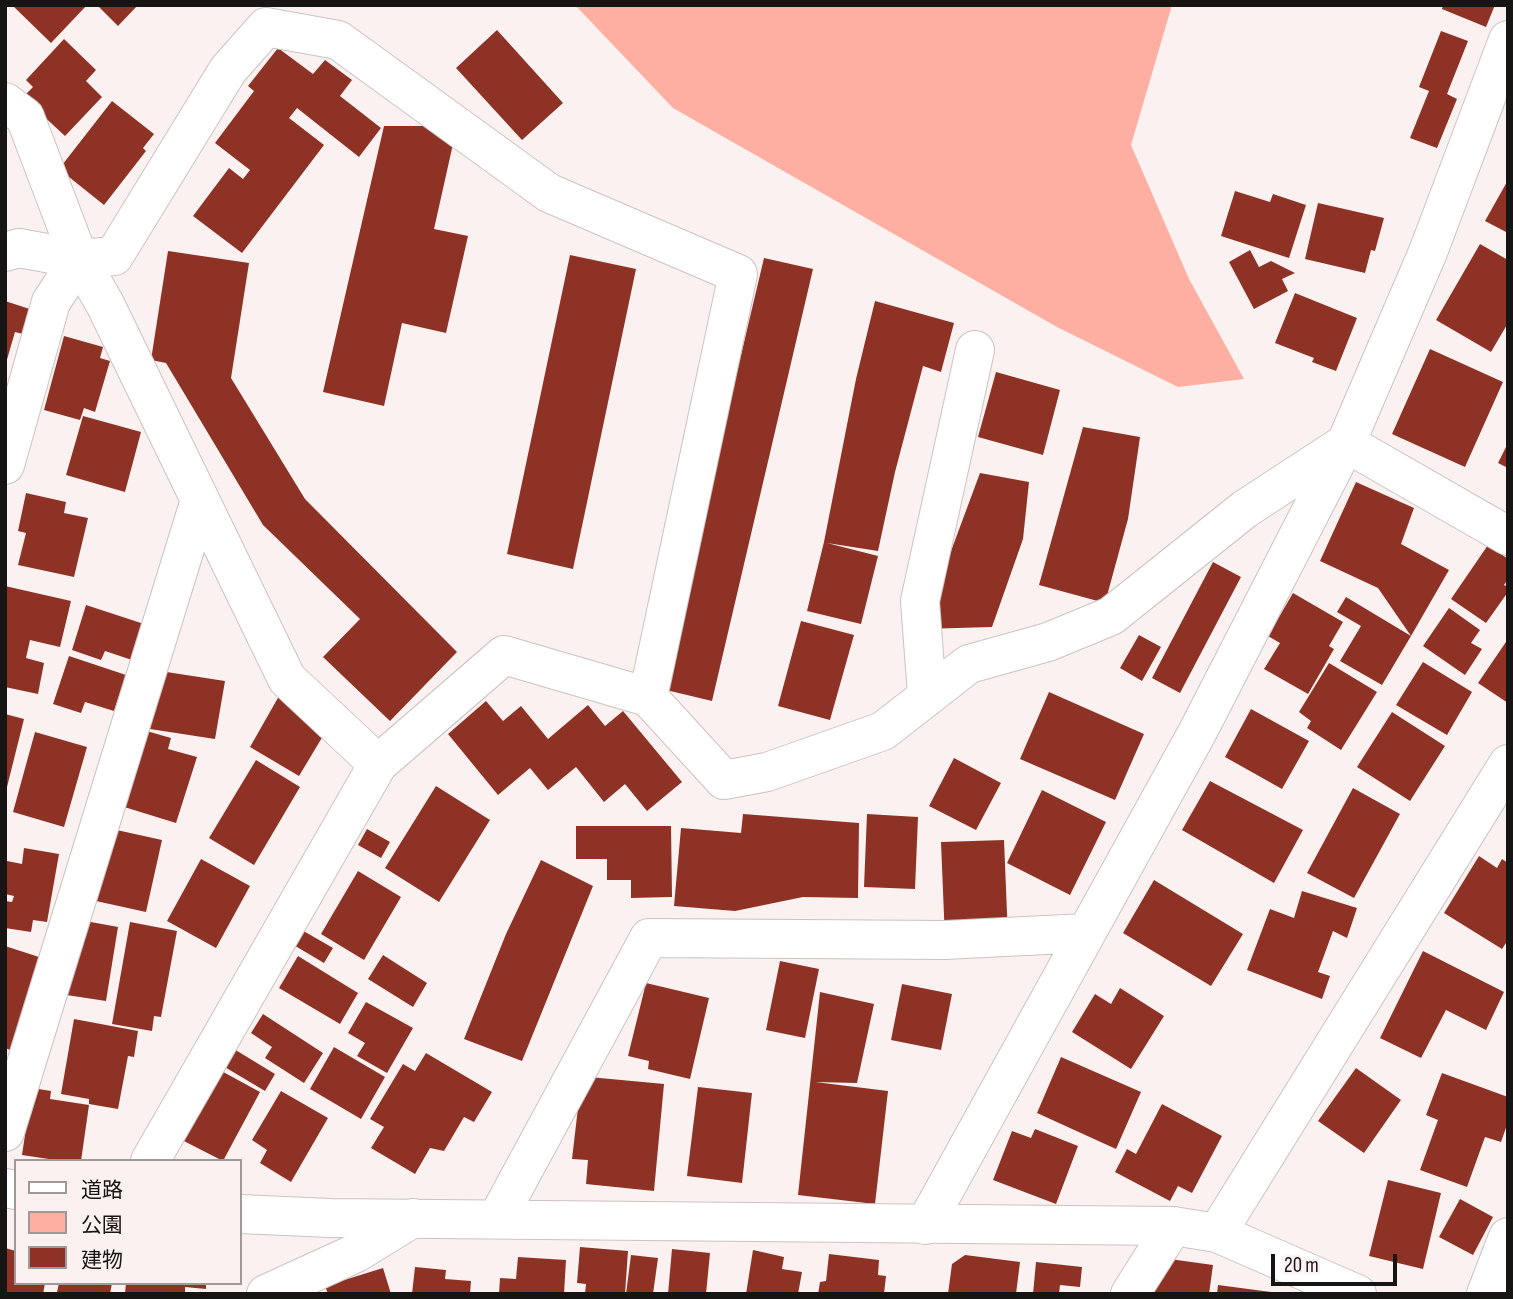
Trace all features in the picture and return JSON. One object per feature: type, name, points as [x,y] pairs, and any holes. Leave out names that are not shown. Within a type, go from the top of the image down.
[{"type":"street","points":[[5,252],[19,248],[79,259],[114,256],[228,70],[266,27],[338,40],[549,193],[738,274],[648,697]]},
{"type":"street","points":[[925,1224],[1197,733],[1346,443],[1428,252],[1508,40]]},
{"type":"street","points":[[5,102],[25,117],[79,259],[105,304],[287,679],[378,764]]},
{"type":"street","points":[[5,465],[51,302],[79,259]]},
{"type":"street","points":[[927,695],[920,601],[975,351]]},
{"type":"street","points":[[1346,443],[1508,536]]},
{"type":"street","points":[[151,1159],[378,764],[504,655],[648,697],[724,780],[767,772],[883,731],[969,664],[1048,642],[1111,616],[1245,509],[1346,443]]},
{"type":"street","points":[[5,1132],[200,500]]},
{"type":"street","points":[[1217,1233],[1508,764]]},
{"type":"street","points":[[497,1219],[649,938],[945,940],[1086,933]]},
{"type":"street","points":[[242,1214],[1173,1226],[1217,1233],[1357,1294]]},
{"type":"street","points":[[266,1294],[356,1253],[412,1218]]},
{"type":"street","points":[[1130,1294],[1173,1226]]},
{"type":"street","points":[[1486,1294],[1508,1237]]},
{"type":"green space","points":[[575,5],[1172,5],[1131,145],[1189,279],[1244,379],[1178,387],[1057,327],[673,108]]},
{"type":"building","points":[[12,5],[87,5],[51,43]]},
{"type":"building","points":[[97,5],[138,5],[118,26]]},
{"type":"building","points":[[1443,5],[1495,5],[1486,27],[1442,9]]},
{"type":"building","points":[[497,30],[563,103],[522,140],[456,68]]},
{"type":"building","points":[[1441,31],[1468,41],[1447,94],[1457,99],[1437,148],[1410,138],[1429,91],[1419,87]]},
{"type":"building","points":[[64,39],[96,70],[86,81],[102,97],[65,136],[23,97],[33,87],[26,80]]},
{"type":"building","points":[[278,48],[313,74],[325,60],[352,80],[340,96],[381,128],[359,157],[297,108],[289,118],[324,145],[242,253],[193,216],[229,168],[243,179],[250,170],[215,143],[254,91],[248,86]]},
{"type":"building","points":[[112,101],[154,134],[143,148],[146,151],[104,205],[59,169]]},
{"type":"building","points":[[384,126],[457,126],[434,229],[468,236],[446,333],[402,323],[384,406],[323,392]]},
{"type":"building","points":[[1508,180],[1508,233],[1485,221]]},
{"type":"building","points":[[1235,191],[1270,202],[1273,194],[1306,205],[1289,258],[1221,236]]},
{"type":"building","points":[[1318,203],[1384,218],[1375,251],[1371,250],[1365,273],[1305,259]]},
{"type":"building","points":[[1480,244],[1508,260],[1508,323],[1491,352],[1436,320]]},
{"type":"building","points":[[1250,250],[1259,267],[1271,261],[1295,273],[1282,279],[1288,291],[1254,309],[1229,262]]},
{"type":"building","points":[[168,251],[249,263],[231,378],[305,499],[457,652],[390,721],[323,657],[360,619],[263,525],[166,363],[151,360]]},
{"type":"building","points":[[570,255],[636,269],[573,569],[507,554]]},
{"type":"building","points":[[764,258],[813,269],[712,701],[662,689]]},
{"type":"building","points":[[1295,293],[1357,318],[1336,371],[1312,362],[1314,358],[1275,343]]},
{"type":"building","points":[[5,301],[39,312],[31,336],[15,332],[6,363]]},
{"type":"building","points":[[875,301],[954,323],[941,372],[923,366],[895,472],[878,551],[827,543],[878,556],[861,624],[807,611]]},
{"type":"building","points":[[64,336],[103,347],[100,358],[110,361],[95,412],[84,408],[80,420],[44,410]]},
{"type":"building","points":[[1430,349],[1503,382],[1465,467],[1392,434]]},
{"type":"building","points":[[996,372],[1060,390],[1043,455],[978,437]]},
{"type":"building","points":[[83,416],[141,432],[125,492],[66,475]]},
{"type":"building","points":[[1083,427],[1140,437],[1128,519],[1105,603],[1039,585]]},
{"type":"building","points":[[1508,443],[1508,468],[1498,463]]},
{"type":"building","points":[[980,473],[1029,482],[1023,539],[992,627],[922,629]]},
{"type":"building","points":[[1356,482],[1414,508],[1401,544],[1449,570],[1411,636],[1378,588],[1320,561]]},
{"type":"building","points":[[26,493],[66,502],[64,513],[88,518],[74,577],[18,565],[26,533],[18,531]]},
{"type":"building","points":[[1488,545],[1508,559],[1508,579],[1504,585],[1508,587],[1508,592],[1486,623],[1451,599]]},
{"type":"building","points":[[1213,562],[1241,577],[1180,693],[1152,678]]},
{"type":"building","points":[[5,586],[71,601],[60,647],[30,640],[26,658],[44,663],[38,694],[5,687]]},
{"type":"building","points":[[1293,593],[1343,622],[1329,646],[1334,649],[1308,694],[1264,669],[1280,643],[1268,636]]},
{"type":"building","points":[[1346,597],[1411,636],[1382,685],[1340,661],[1361,626],[1337,612]]},
{"type":"building","points":[[86,605],[144,624],[132,660],[105,651],[101,660],[72,650]]},
{"type":"building","points":[[1449,608],[1480,630],[1471,643],[1482,649],[1465,675],[1423,646]]},
{"type":"building","points":[[801,621],[854,635],[830,720],[778,706]]},
{"type":"building","points":[[1139,635],[1161,647],[1142,681],[1120,668]]},
{"type":"building","points":[[1508,639],[1508,703],[1478,683]]},
{"type":"building","points":[[69,656],[126,675],[114,711],[85,702],[81,713],[53,704]]},
{"type":"building","points":[[1423,662],[1472,692],[1447,735],[1396,705]]},
{"type":"building","points":[[1329,663],[1377,692],[1341,750],[1307,728],[1311,721],[1299,712]]},
{"type":"building","points":[[160,671],[225,681],[215,739],[150,729]]},
{"type":"building","points":[[1049,692],[1144,734],[1115,800],[1020,759]]},
{"type":"building","points":[[279,696],[329,726],[299,776],[250,747]]},
{"type":"building","points":[[486,701],[503,721],[521,706],[548,739],[588,705],[605,726],[623,711],[682,782],[647,811],[625,784],[604,802],[576,767],[548,790],[530,768],[498,795],[448,734]]},
{"type":"building","points":[[1251,709],[1309,741],[1282,789],[1225,757]]},
{"type":"building","points":[[1392,712],[1445,746],[1410,801],[1357,767]]},
{"type":"building","points":[[5,714],[24,719],[6,791],[5,791]]},
{"type":"building","points":[[143,730],[171,738],[168,749],[197,757],[176,823],[121,806]]},
{"type":"building","points":[[35,732],[87,747],[64,827],[13,812]]},
{"type":"building","points":[[954,758],[1001,783],[976,830],[929,806]]},
{"type":"building","points":[[256,760],[300,787],[254,865],[209,838]]},
{"type":"building","points":[[1210,781],[1303,830],[1274,883],[1182,830]]},
{"type":"building","points":[[436,786],[490,820],[439,902],[385,868]]},
{"type":"building","points":[[1353,788],[1400,814],[1354,898],[1307,873]]},
{"type":"building","points":[[1042,790],[1106,822],[1070,895],[1007,863]]},
{"type":"building","points":[[743,814],[859,823],[858,898],[803,897],[735,911],[674,906],[681,828],[741,833]]},
{"type":"building","points":[[867,814],[918,817],[915,889],[864,887]]},
{"type":"building","points":[[576,826],[671,826],[672,897],[631,898],[631,880],[607,880],[607,859],[576,859]]},
{"type":"building","points":[[112,829],[162,840],[146,912],[96,901]]},
{"type":"building","points":[[367,829],[390,842],[381,858],[358,845]]},
{"type":"building","points":[[1004,840],[1008,937],[945,940],[941,842]]},
{"type":"building","points":[[24,848],[59,854],[47,922],[33,920],[31,932],[5,928],[5,901],[12,902],[14,896],[5,894],[7,861],[22,864]]},
{"type":"building","points":[[1479,856],[1497,868],[1502,859],[1508,863],[1508,940],[1502,949],[1444,913]]},
{"type":"building","points":[[201,859],[250,886],[216,948],[167,921]]},
{"type":"building","points":[[541,860],[593,886],[522,1061],[464,1039],[506,934]]},
{"type":"building","points":[[358,871],[401,897],[364,960],[321,934]]},
{"type":"building","points":[[1154,880],[1243,934],[1211,986],[1123,933]]},
{"type":"building","points":[[1302,891],[1357,908],[1347,938],[1333,931],[1318,972],[1330,976],[1322,999],[1247,970],[1270,909],[1294,918]]},
{"type":"building","points":[[80,920],[118,927],[106,1001],[60,994]]},
{"type":"building","points":[[130,922],[177,931],[161,1017],[154,1016],[152,1031],[112,1024]]},
{"type":"building","points":[[300,929],[333,948],[324,963],[292,944]]},
{"type":"building","points":[[5,946],[39,957],[10,1050],[5,1048]]},
{"type":"building","points":[[1423,951],[1504,992],[1486,1030],[1446,1010],[1421,1058],[1380,1038]]},
{"type":"building","points":[[383,955],[427,983],[413,1007],[368,979]]},
{"type":"building","points":[[298,956],[358,993],[340,1024],[279,988]]},
{"type":"building","points":[[780,961],[819,969],[805,1038],[766,1030]]},
{"type":"building","points":[[646,983],[709,998],[690,1079],[648,1069],[649,1061],[628,1056]]},
{"type":"building","points":[[902,984],[952,994],[941,1050],[891,1040]]},
{"type":"building","points":[[1120,988],[1164,1016],[1131,1069],[1072,1032],[1095,994],[1111,1004]]},
{"type":"building","points":[[820,992],[874,1004],[857,1083],[815,1082],[888,1091],[875,1204],[798,1195]]},
{"type":"building","points":[[366,1002],[413,1028],[387,1073],[357,1056],[365,1043],[348,1033]]},
{"type":"building","points":[[263,1014],[323,1053],[304,1083],[265,1058],[272,1047],[251,1033]]},
{"type":"building","points":[[74,1019],[138,1031],[134,1057],[128,1056],[118,1109],[89,1104],[89,1099],[61,1094]]},
{"type":"building","points":[[229,1046],[275,1074],[265,1091],[218,1063]]},
{"type":"building","points":[[334,1047],[385,1077],[361,1119],[310,1089]]},
{"type":"building","points":[[426,1053],[492,1092],[474,1122],[464,1117],[444,1151],[430,1148],[415,1174],[371,1148],[384,1127],[370,1119],[403,1064],[415,1071]]},
{"type":"building","points":[[1061,1057],[1141,1092],[1116,1149],[1037,1113]]},
{"type":"building","points":[[214,1067],[260,1092],[224,1159],[176,1137]]},
{"type":"building","points":[[1356,1068],[1401,1100],[1364,1153],[1318,1121]]},
{"type":"building","points":[[1442,1073],[1508,1097],[1508,1122],[1501,1142],[1485,1137],[1467,1187],[1420,1170],[1438,1120],[1426,1115]]},
{"type":"building","points":[[589,1077],[664,1084],[654,1191],[586,1184],[588,1160],[572,1159],[580,1091]]},
{"type":"building","points":[[698,1087],[752,1093],[742,1183],[687,1176]]},
{"type":"building","points":[[32,1088],[51,1091],[50,1099],[89,1105],[81,1159],[49,1159],[22,1155]]},
{"type":"building","points":[[281,1091],[328,1118],[291,1182],[260,1163],[267,1150],[252,1140]]},
{"type":"building","points":[[1162,1104],[1222,1136],[1192,1193],[1178,1186],[1170,1201],[1115,1172],[1127,1149],[1136,1154]]},
{"type":"building","points":[[1035,1129],[1078,1146],[1056,1204],[993,1180],[1012,1131],[1031,1138]]},
{"type":"building","points":[[1388,1180],[1441,1193],[1423,1269],[1369,1256]]},
{"type":"building","points":[[1460,1199],[1493,1217],[1473,1255],[1439,1237]]},
{"type":"building","points":[[580,1247],[628,1251],[625,1294],[585,1294],[586,1284],[577,1283]]},
{"type":"building","points":[[5,1248],[14,1250],[14,1285],[45,1285],[43,1294],[5,1294]]},
{"type":"building","points":[[672,1249],[710,1253],[706,1294],[668,1294]]},
{"type":"building","points":[[753,1250],[784,1257],[782,1269],[802,1272],[798,1294],[746,1294]]},
{"type":"building","points":[[829,1254],[879,1260],[878,1275],[886,1276],[884,1294],[818,1294],[820,1282],[826,1281]]},
{"type":"building","points":[[631,1255],[658,1258],[653,1294],[626,1294]]},
{"type":"building","points":[[965,1255],[1020,1262],[1016,1294],[948,1294],[952,1264]]},
{"type":"building","points":[[518,1257],[566,1260],[564,1294],[499,1294],[500,1278],[516,1279]]},
{"type":"building","points":[[1155,1257],[1213,1265],[1209,1294],[1144,1294]]},
{"type":"building","points":[[1036,1262],[1082,1267],[1080,1287],[1060,1285],[1059,1294],[1033,1294]]},
{"type":"building","points":[[415,1267],[446,1270],[445,1279],[471,1281],[470,1294],[412,1294]]},
{"type":"building","points":[[383,1268],[391,1294],[328,1294],[325,1286]]},
{"type":"building","points":[[59,1285],[112,1285],[110,1294],[57,1292]]},
{"type":"building","points":[[126,1285],[206,1285],[206,1289],[185,1287],[185,1294],[125,1294]]},
{"type":"building","points":[[1218,1285],[1271,1292],[1217,1294]]}]
